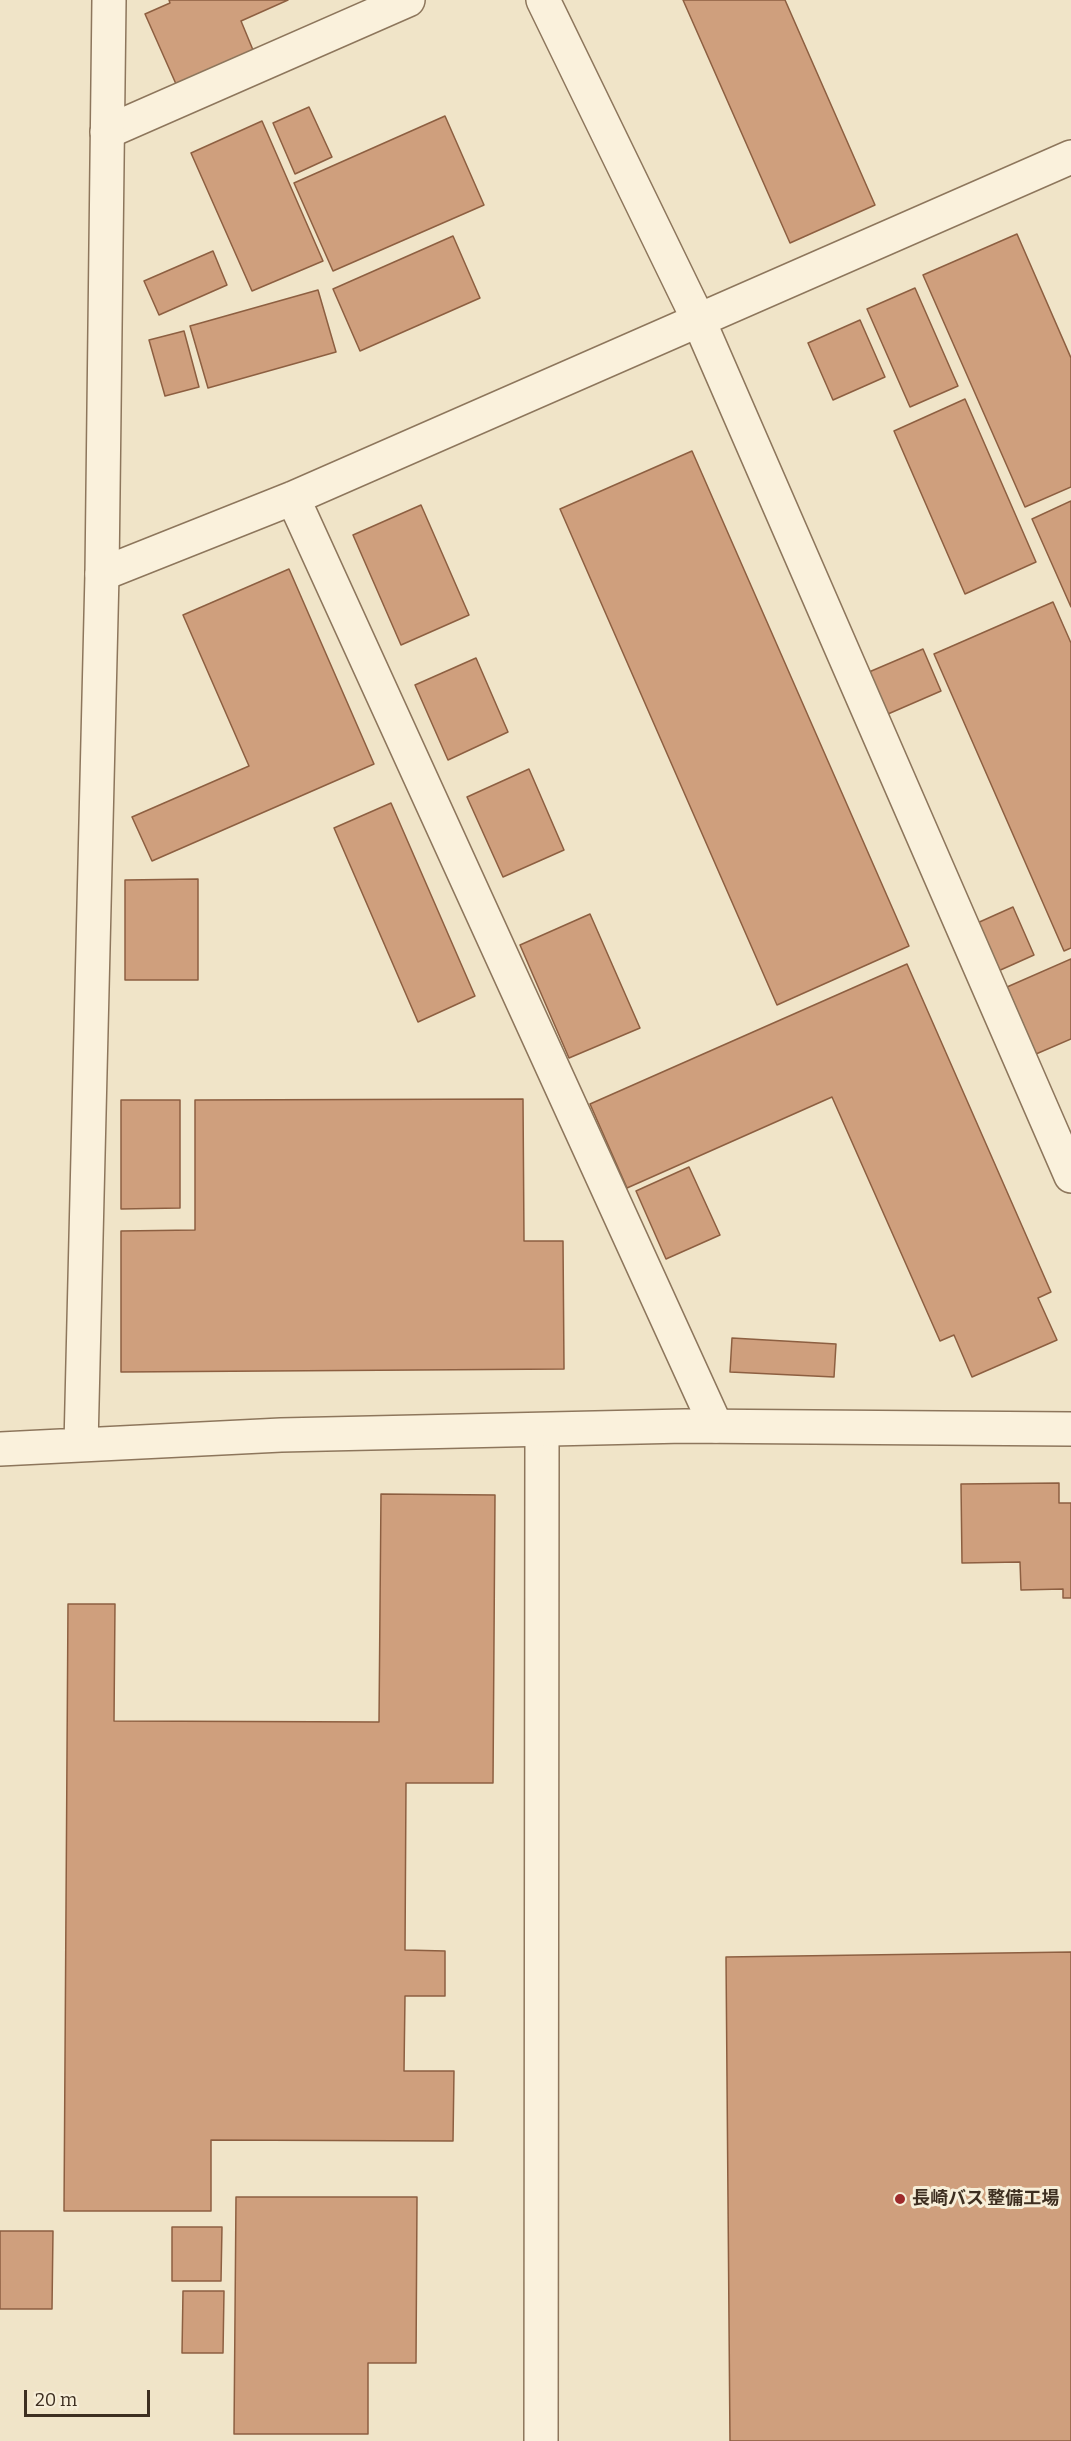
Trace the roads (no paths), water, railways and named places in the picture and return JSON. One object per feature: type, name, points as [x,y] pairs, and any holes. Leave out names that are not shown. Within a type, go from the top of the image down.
[{"type":"street","points":[[81,1445],[102,574],[108,0]]},
{"type":"street","points":[[107,132],[408,0]]},
{"type":"street","points":[[543,0],[699,321],[1071,1176]]},
{"type":"street","points":[[102,574],[293,498],[1071,157]]},
{"type":"street","points":[[293,498],[716,1426]]},
{"type":"street","points":[[0,1449],[281,1435],[716,1426],[1071,1429]]},
{"type":"street","points":[[541,2441],[542,1430]]},
{"type":"place","name":"長崎バス 整備工場","points":[[900,2199]]}]
